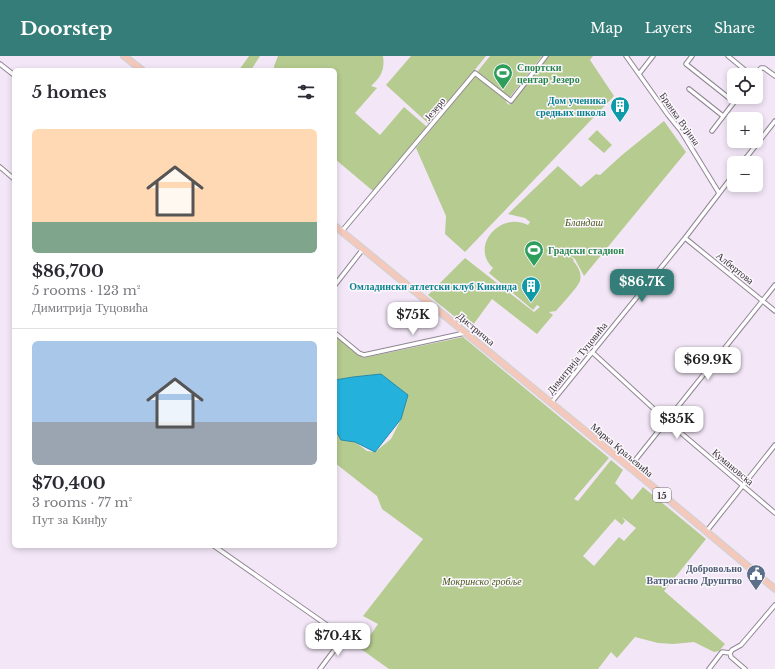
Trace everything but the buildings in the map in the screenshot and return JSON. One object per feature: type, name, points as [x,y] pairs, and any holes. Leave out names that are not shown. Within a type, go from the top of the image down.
[{"type":"main road","points":[[124,56],[139,68]]},
{"type":"main road","name":"Дистричка","points":[[337,227],[550,402]]},
{"type":"main road","name":"Марка Краљевића","points":[[550,402],[775,589]]},
{"type":"street","name":"Језеро","points":[[342,231],[475,73],[511,101],[546,56]]},
{"type":"street","name":"Бранка Вујина","points":[[626,56],[681,131],[719,193]]},
{"type":"street","points":[[639,74],[653,56]]},
{"type":"street","points":[[692,56],[686,64],[727,96]]},
{"type":"street","points":[[728,56],[743,68]]},
{"type":"street","points":[[0,64],[12,73]]},
{"type":"street","points":[[763,68],[775,76]]},
{"type":"street","points":[[689,89],[723,116]]},
{"type":"street","points":[[712,132],[732,104]]},
{"type":"street","points":[[748,156],[774,124]]},
{"type":"street","points":[[0,167],[12,177]]},
{"type":"street","name":"Димитрија Туцовића","points":[[550,402],[685,238],[727,183]]},
{"type":"street","name":"Албертова","points":[[685,238],[775,311]]},
{"type":"street","points":[[337,282],[363,249]]},
{"type":"street","points":[[630,468],[775,285]]},
{"type":"street","points":[[337,335],[364,355],[466,333]]},
{"type":"street","name":"Кумановска","points":[[592,352],[667,421],[775,513]]},
{"type":"street","points":[[706,532],[775,445]]},
{"type":"street","points":[[217,548],[344,636],[320,669]]},
{"type":"street","points":[[730,653],[732,650],[741,645],[775,604]]},
{"type":"street","points":[[709,669],[722,652],[730,653]]},
{"type":"street","points":[[730,653],[731,657],[745,669]]},
{"type":"green space","points":[[249,56],[260,56],[252,68],[240,68]]},
{"type":"green space","points":[[278,56],[383,56],[382,73],[371,86],[377,88],[355,113],[380,135],[404,107],[427,127],[373,191],[337,161],[337,68],[274,68]]},
{"type":"green space","points":[[411,56],[486,56],[430,125],[386,85]]},
{"type":"green space","points":[[490,56],[542,56],[506,102],[509,105],[548,56],[593,56],[590,60],[614,96],[465,252],[445,234],[446,216],[416,148]]},
{"type":"green space","name":"Бландаш","points":[[664,121],[686,152],[584,276],[575,259],[569,255],[574,260],[573,261],[579,270],[579,284],[556,311],[549,312],[553,315],[537,334],[492,299],[470,329],[428,295],[465,258],[534,312],[540,307],[537,305],[533,310],[489,273],[493,268],[487,260],[485,250],[486,241],[491,233],[498,227],[507,223],[517,222],[528,225],[530,222],[525,218],[508,214],[558,166],[581,187],[596,174],[600,175]]},
{"type":"green space","points":[[597,130],[612,145],[604,153],[588,139]]},
{"type":"green space","name":"Мокринско гробље","points":[[463,337],[609,458],[574,499],[578,501],[611,460],[623,470],[615,483],[632,500],[643,487],[706,539],[664,591],[725,644],[719,651],[714,652],[694,642],[673,644],[658,643],[635,637],[617,658],[611,652],[598,669],[389,669],[361,649],[378,624],[363,616],[423,539],[382,509],[377,496],[337,465],[337,433],[341,440],[355,442],[367,451],[375,452],[391,439],[401,419],[353,377],[337,380],[337,338],[363,358]],"holes":[[[622,517],[636,528],[624,541],[619,537],[594,566],[583,556],[615,519],[622,525],[625,521]]]},
{"type":"water","points":[[381,374],[408,395],[401,419],[375,452],[355,442],[341,440],[337,433],[337,380]]},
{"type":"place","name":"Спортски центар Језеро","points":[[503,90]]},
{"type":"place","name":"Дом ученика средњих школа","points":[[620,123]]},
{"type":"place","name":"Градски стадион","points":[[534,267]]},
{"type":"place","name":"Омладински атлетски клуб Кикинда","points":[[531,303]]},
{"type":"place","name":"Добровољно Ватрогасно Друштво","points":[[756,591]]}]
